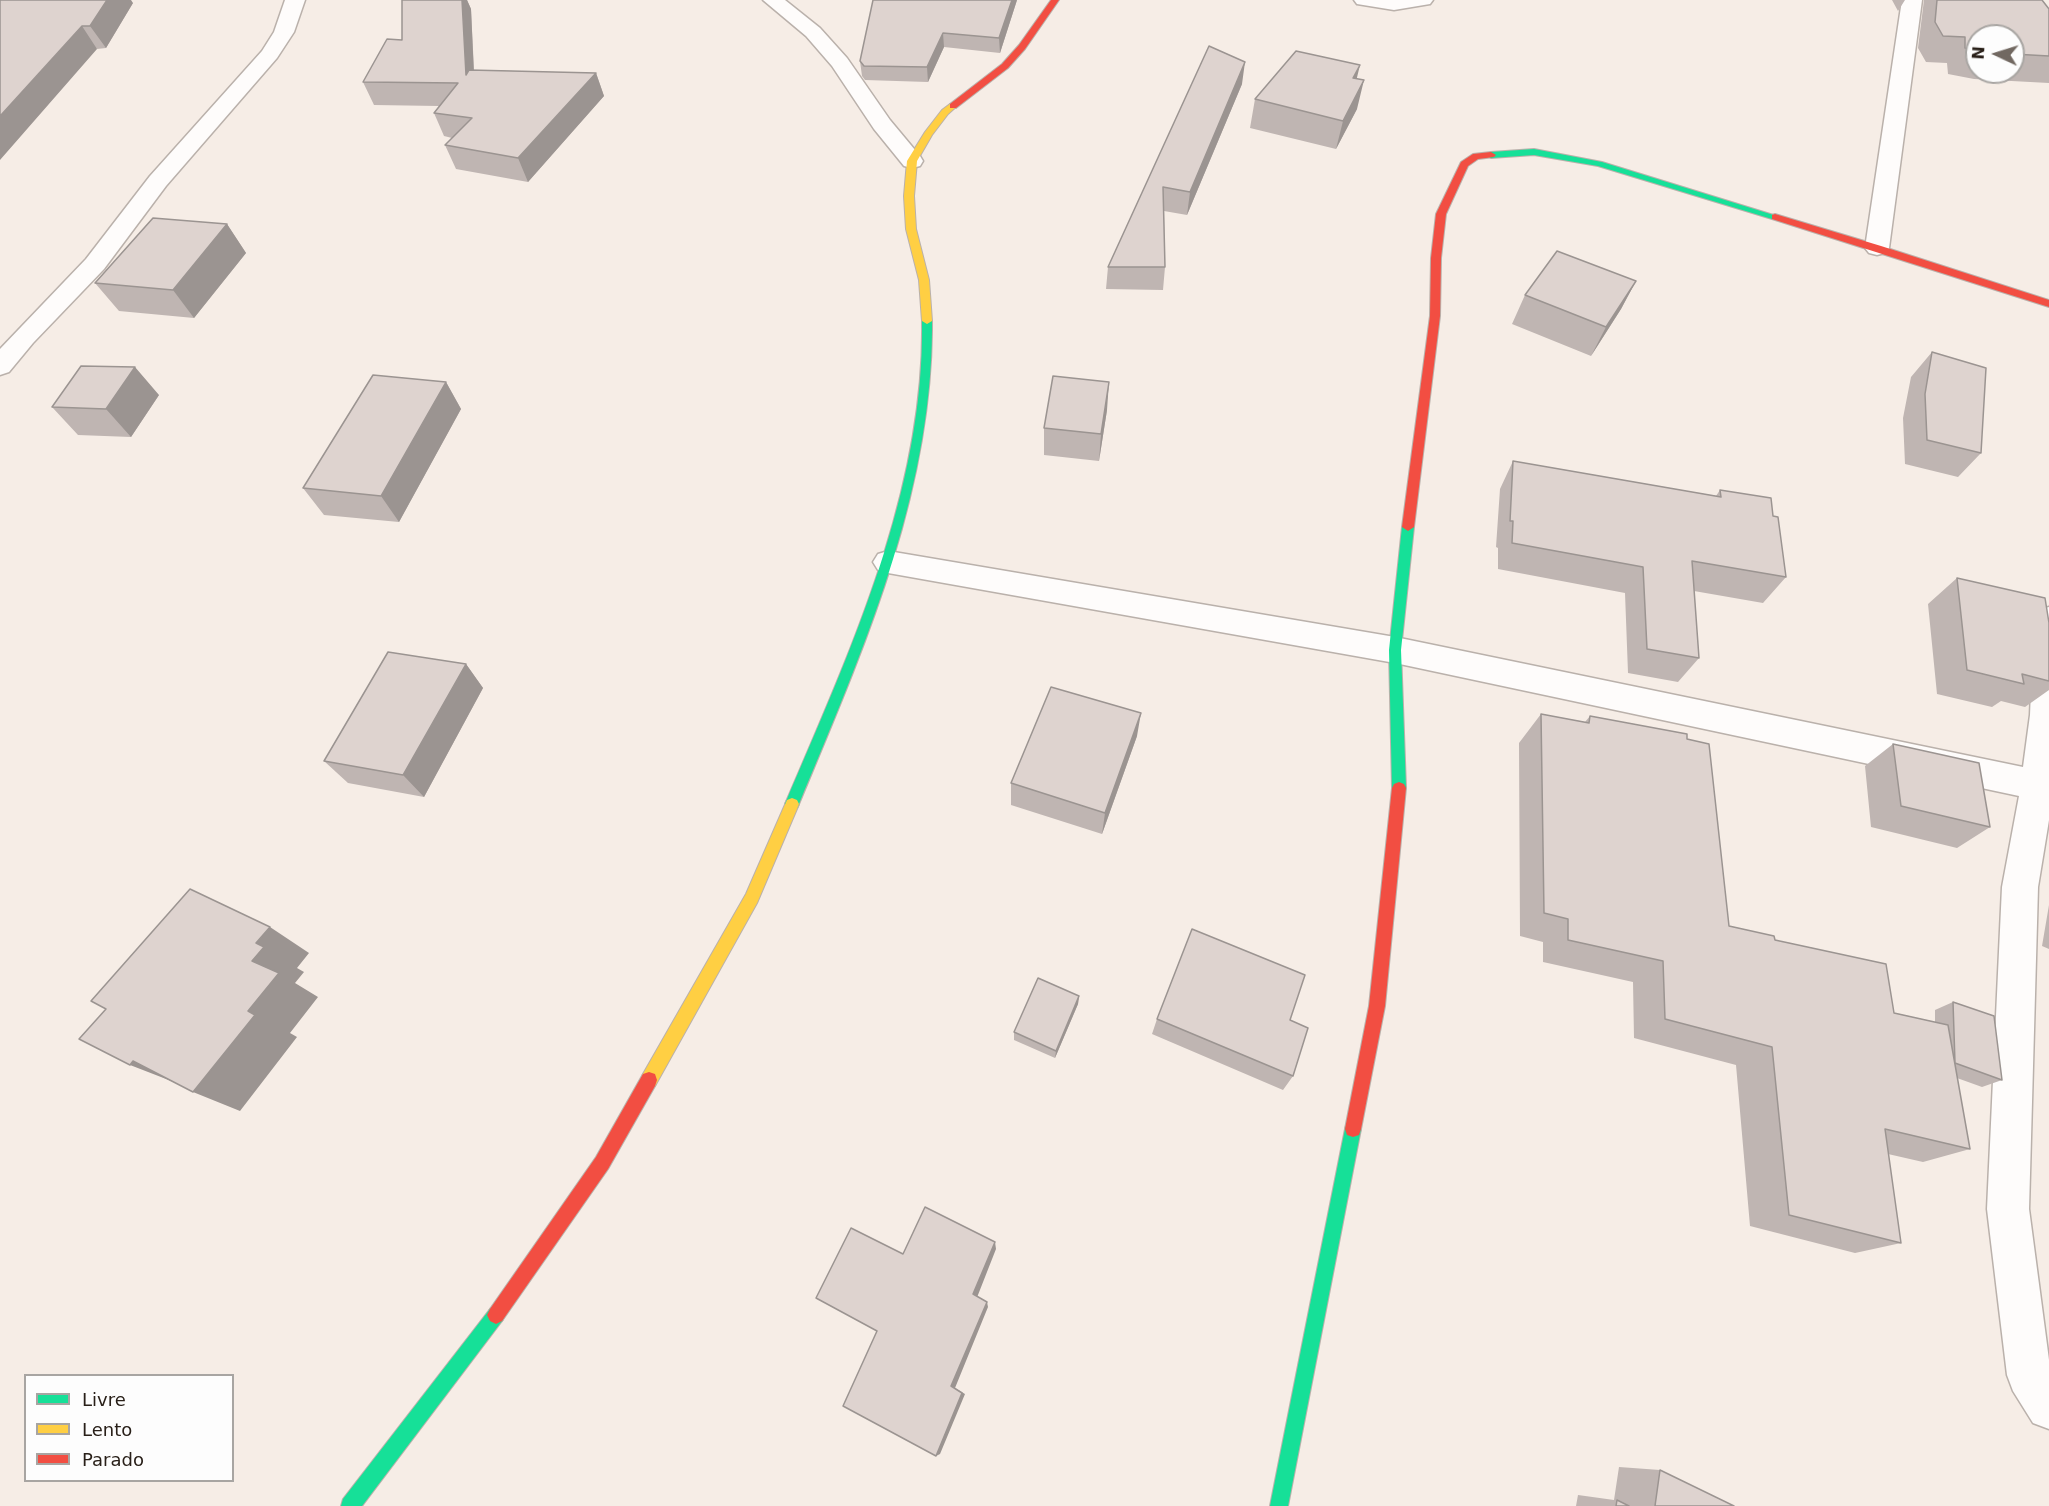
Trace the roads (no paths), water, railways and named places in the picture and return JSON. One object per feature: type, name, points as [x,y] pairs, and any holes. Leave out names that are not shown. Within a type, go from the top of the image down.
[{"type":"street","points":[[0,366],[24,337],[95,264],[158,181],[270,54],[284,32],[295,0]]},
{"type":"street","points":[[773,0],[813,32],[840,62],[882,124],[912,162]]},
{"type":"street","points":[[350,1506],[484,1332],[602,1163],[752,898],[809,763],[888,562],[918,440],[928,339],[924,279],[911,229],[909,195],[912,162],[928,134],[945,112],[1005,66],[1022,47],[1055,0]]},
{"type":"street","points":[[1364,0],[1395,4],[1423,0]]},
{"type":"street","points":[[1877,248],[1912,0]]},
{"type":"street","points":[[1279,1506],[1377,1006],[1400,777],[1395,650],[1415,457],[1436,316],[1436,258],[1441,214],[1464,164],[1476,156],[1534,152],[1599,164],[1877,248],[2049,304]]},
{"type":"street","points":[[888,562],[1395,650],[2038,785]]},
{"type":"street","points":[[2049,619],[2046,715],[2038,785],[2020,887],[2008,1209],[2029,1376],[2049,1407]]}]
